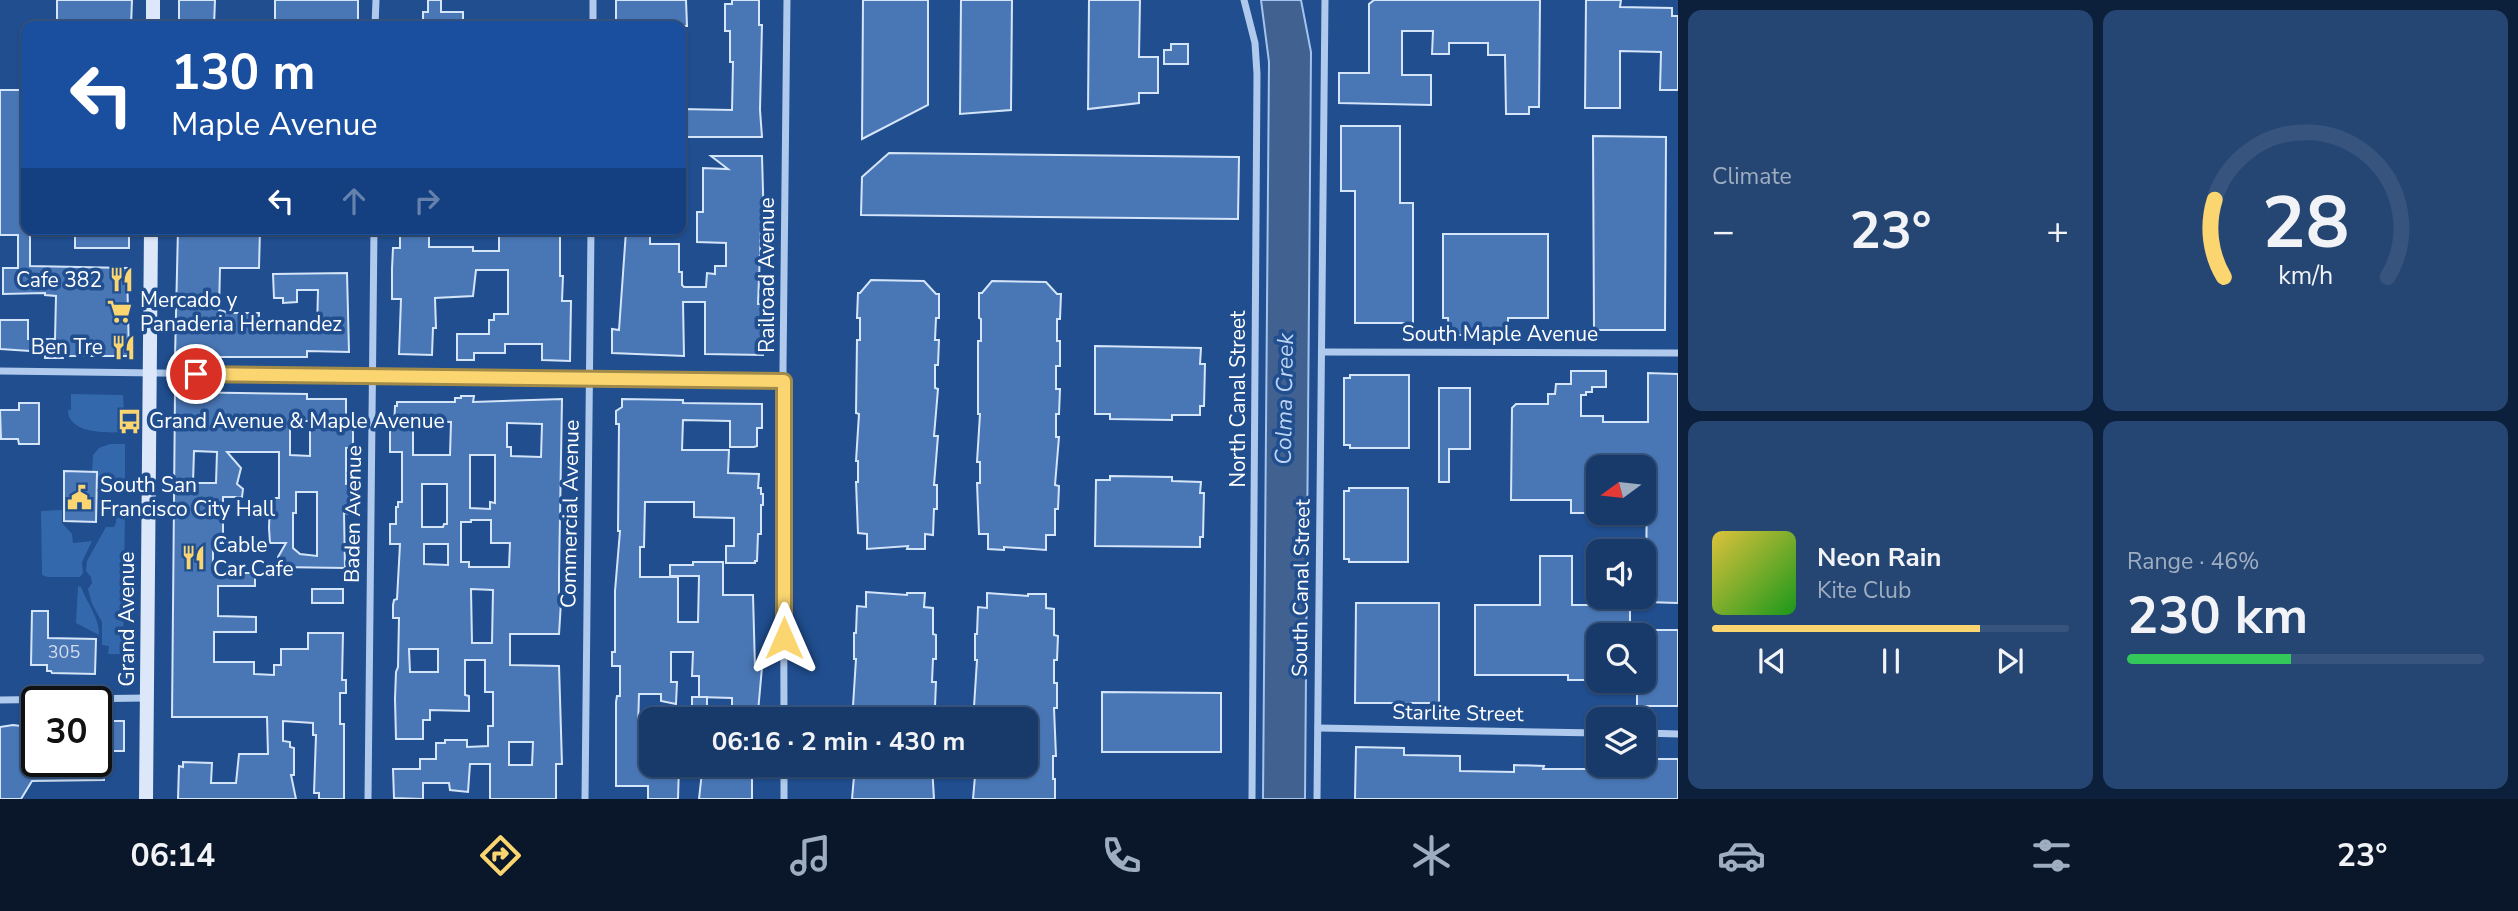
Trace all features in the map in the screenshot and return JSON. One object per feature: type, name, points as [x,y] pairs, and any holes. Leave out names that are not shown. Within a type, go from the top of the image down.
[{"type":"main road","points":[[153,0],[153,21]]},
{"type":"main road","name":"Grand Avenue","points":[[146,799],[151,235]]},
{"type":"street","points":[[375,21],[376,0]]},
{"type":"street","points":[[593,0],[593,21]]},
{"type":"street","name":"Railroad Avenue","points":[[784,707],[787,0]]},
{"type":"street","name":"North Canal Street","points":[[1244,0],[1255,43],[1257,74],[1252,799]]},
{"type":"street","name":"South Canal Street","points":[[1317,799],[1325,0]]},
{"type":"street","name":"Baden Avenue","points":[[368,799],[374,235]]},
{"type":"street","name":"Commercial Avenue","points":[[585,799],[591,235]]},
{"type":"street","name":"South Maple Avenue","points":[[1322,352],[1678,353]]},
{"type":"street","points":[[0,371],[784,381]]},
{"type":"street","points":[[0,699],[147,698]]},
{"type":"street","name":"Starlite Street","points":[[1318,728],[1586,733]]},
{"type":"street","points":[[1656,733],[1678,734]]},
{"type":"street","points":[[784,777],[784,799]]},
{"type":"shaded area","points":[[71,394],[123,395],[125,432],[90,430],[74,424],[68,410],[71,410]]},
{"type":"shaded area","points":[[110,444],[125,444],[125,486],[98,483],[98,472],[92,472],[93,455],[99,448]]},
{"type":"shaded area","points":[[116,509],[125,510],[123,654],[108,654],[109,646],[102,645],[102,622],[92,604],[88,589],[92,583],[91,577],[86,571],[87,561],[106,527],[114,527],[116,523]]},
{"type":"shaded area","points":[[62,510],[62,523],[72,534],[73,543],[92,541],[82,562],[83,573],[80,577],[42,575],[41,511]]},
{"type":"shaded area","points":[[78,586],[81,587],[95,617],[99,635],[76,623]]},
{"type":"water","name":"Colma Creek","points":[[1261,0],[1301,0],[1311,52],[1305,799],[1263,799],[1269,62]]},
{"type":"building","points":[[57,0],[132,0],[131,21],[57,21]]},
{"type":"building","points":[[179,0],[215,0],[214,21],[179,21]]},
{"type":"building","points":[[275,0],[358,0],[358,21],[275,21]]},
{"type":"building","points":[[428,0],[441,0],[441,12],[463,12],[463,21],[423,21],[423,12],[428,12]]},
{"type":"building","points":[[616,0],[686,0],[687,26],[686,21],[616,21]]},
{"type":"building","points":[[732,0],[759,0],[759,25],[762,25],[762,137],[686,137],[686,109],[732,110],[733,62],[730,62],[730,31],[725,31],[725,4],[732,4]]},
{"type":"building","points":[[863,0],[928,0],[928,105],[862,139]]},
{"type":"building","points":[[961,0],[1012,0],[1011,110],[960,114]]},
{"type":"building","points":[[1089,0],[1140,0],[1139,57],[1158,57],[1158,93],[1139,93],[1139,103],[1088,109]]},
{"type":"building","points":[[1374,0],[1540,0],[1539,107],[1529,107],[1529,114],[1506,114],[1505,55],[1488,55],[1488,43],[1449,43],[1449,54],[1432,54],[1433,31],[1402,31],[1402,75],[1431,75],[1431,105],[1339,103],[1339,73],[1369,73],[1369,4]]},
{"type":"building","points":[[1586,0],[1621,0],[1620,7],[1672,8],[1672,16],[1678,16],[1678,90],[1660,90],[1661,52],[1620,51],[1620,108],[1585,108]]},
{"type":"building","points":[[1171,44],[1188,44],[1188,64],[1164,64],[1164,50],[1171,50]]},
{"type":"building","points":[[0,90],[21,90],[21,235],[30,235],[30,266],[127,268],[129,356],[45,358],[45,352],[0,349],[0,320],[28,320],[28,339],[55,339],[56,296],[45,293],[3,294],[3,268],[18,268],[18,235],[0,235]]},
{"type":"building","points":[[1341,126],[1400,126],[1400,203],[1413,203],[1413,323],[1355,323],[1355,191],[1341,191]]},
{"type":"building","points":[[1593,136],[1666,137],[1665,330],[1594,330]]},
{"type":"building","points":[[889,153],[1239,157],[1238,219],[861,215],[862,177]]},
{"type":"building","points":[[711,156],[762,156],[764,227],[761,228],[758,304],[763,304],[763,355],[705,354],[705,302],[683,302],[684,356],[612,353],[612,329],[619,330],[626,235],[650,235],[650,244],[679,244],[682,285],[706,287],[707,273],[715,274],[715,266],[726,266],[726,243],[697,242],[697,212],[703,212],[703,168],[728,169]]},
{"type":"building","points":[[1443,234],[1548,234],[1548,318],[1508,318],[1508,335],[1449,335],[1448,318],[1443,318]]},
{"type":"building","points":[[75,235],[129,235],[129,248],[75,248]]},
{"type":"building","points":[[178,235],[260,235],[259,268],[220,268],[219,310],[230,313],[259,313],[259,321],[287,322],[286,331],[317,331],[318,290],[297,290],[297,302],[283,303],[283,298],[274,298],[273,274],[347,273],[349,352],[307,351],[307,357],[175,357]]},
{"type":"building","points":[[400,235],[429,235],[429,247],[473,247],[473,251],[499,251],[499,235],[560,235],[562,301],[571,301],[570,361],[542,360],[542,344],[505,344],[505,353],[474,353],[474,360],[457,360],[457,334],[489,334],[489,320],[494,320],[494,314],[508,314],[508,270],[476,270],[473,296],[435,298],[436,328],[433,328],[432,355],[399,354],[401,299],[392,299],[392,269],[393,248],[400,248]]},
{"type":"building","points":[[871,280],[924,281],[939,294],[935,340],[939,340],[938,365],[935,365],[935,388],[938,389],[934,436],[938,436],[934,485],[937,485],[937,509],[934,509],[933,535],[925,534],[925,549],[907,549],[908,546],[867,549],[867,534],[858,533],[858,293]]},
{"type":"building","points":[[992,281],[1046,282],[1057,294],[1061,294],[1060,319],[1057,319],[1060,366],[1056,366],[1056,389],[1060,389],[1059,414],[1056,414],[1056,437],[1059,437],[1055,485],[1059,486],[1058,509],[1055,509],[1055,535],[1046,535],[1046,550],[1004,547],[1004,550],[988,549],[988,534],[979,534],[979,293]]},
{"type":"building","points":[[1095,346],[1201,348],[1200,364],[1205,364],[1204,406],[1200,406],[1200,415],[1172,415],[1172,420],[1110,419],[1110,414],[1095,414]]},
{"type":"building","points":[[1571,371],[1606,371],[1606,387],[1592,387],[1592,392],[1581,395],[1581,416],[1603,416],[1603,422],[1648,422],[1648,373],[1678,374],[1678,603],[1656,602],[1656,539],[1646,539],[1647,525],[1656,525],[1656,455],[1586,455],[1586,513],[1571,513],[1571,500],[1511,500],[1512,408],[1516,404],[1548,404],[1548,394],[1555,394],[1556,384],[1571,384]]},
{"type":"building","points":[[1350,375],[1409,375],[1409,448],[1350,448],[1350,445],[1344,445],[1344,378],[1350,378]]},
{"type":"building","points":[[1439,388],[1470,388],[1470,449],[1449,449],[1449,482],[1439,482]]},
{"type":"building","points":[[175,392],[307,394],[307,399],[346,399],[346,428],[353,428],[353,448],[346,448],[346,484],[352,484],[352,514],[344,513],[345,568],[278,567],[278,557],[286,543],[270,543],[269,528],[270,498],[279,498],[279,452],[227,452],[241,468],[237,484],[243,489],[242,497],[223,497],[223,543],[213,543],[213,573],[255,573],[255,586],[218,586],[218,616],[256,617],[256,632],[214,632],[214,662],[254,662],[254,674],[274,675],[274,665],[281,665],[281,649],[308,649],[308,633],[343,633],[342,680],[346,680],[346,693],[340,693],[340,724],[344,724],[344,799],[319,799],[319,793],[314,793],[316,735],[313,735],[313,723],[283,721],[283,741],[290,742],[290,747],[294,748],[294,775],[291,775],[296,799],[178,799],[179,766],[183,767],[183,762],[212,763],[211,783],[236,783],[239,754],[268,754],[267,717],[172,717]],"holes":[[[290,421],[310,421],[310,456],[290,455]],[[194,451],[217,452],[216,483],[193,483]],[[296,492],[317,492],[317,556],[300,554],[293,548],[293,513],[296,513]]]},
{"type":"building","points":[[474,396],[473,402],[562,399],[559,634],[510,634],[510,665],[559,666],[562,764],[556,764],[556,799],[490,799],[490,764],[470,764],[468,792],[450,790],[449,783],[423,783],[423,799],[394,798],[393,769],[420,769],[420,759],[436,759],[436,743],[445,743],[445,740],[467,740],[467,747],[488,746],[488,726],[493,726],[493,692],[485,692],[485,660],[465,660],[465,695],[469,696],[469,711],[430,710],[430,720],[423,720],[423,739],[396,739],[399,618],[393,618],[393,605],[397,599],[400,544],[390,544],[390,524],[396,524],[396,507],[398,502],[402,502],[402,452],[390,452],[390,428],[394,428],[397,402],[455,402],[455,398]],"holes":[[[413,421],[451,422],[450,455],[413,455]],[[507,423],[542,424],[541,457],[511,456],[511,447],[507,447]],[[470,455],[495,455],[495,503],[490,502],[490,509],[470,508]],[[422,484],[447,484],[447,524],[443,527],[422,527]],[[491,520],[491,543],[510,543],[509,567],[469,567],[469,562],[461,562],[461,522]],[[424,544],[448,544],[448,565],[424,564]],[[471,589],[493,590],[492,643],[472,643]],[[409,649],[438,649],[438,672],[410,672]],[[509,742],[533,742],[532,765],[509,765]]]},
{"type":"building","points":[[622,399],[762,404],[762,428],[757,428],[757,446],[754,447],[730,447],[730,421],[683,420],[682,450],[729,450],[728,473],[759,474],[758,488],[761,488],[763,494],[763,505],[755,563],[726,563],[726,546],[734,546],[734,518],[694,517],[694,502],[645,502],[640,577],[678,577],[678,622],[698,622],[699,576],[670,576],[670,565],[723,562],[723,595],[753,595],[755,667],[762,667],[758,707],[732,707],[732,698],[699,697],[699,676],[692,676],[693,652],[671,652],[671,682],[677,682],[676,704],[661,701],[661,694],[639,694],[639,777],[679,777],[678,799],[648,799],[648,786],[616,786],[616,702],[617,696],[620,696],[620,666],[612,666],[612,652],[615,652],[615,591],[620,531],[619,424],[616,424],[616,411],[622,407]]},
{"type":"building","points":[[19,403],[39,403],[39,444],[19,444],[18,439],[1,439],[0,410],[19,410]]},
{"type":"building","points":[[64,471],[97,472],[96,522],[64,521]]},
{"type":"building","points":[[1110,476],[1172,477],[1172,481],[1201,482],[1200,493],[1204,493],[1203,537],[1200,537],[1200,547],[1095,546],[1096,480],[1110,480]]},
{"type":"building","points":[[1349,488],[1408,488],[1408,562],[1349,562],[1349,559],[1344,559],[1344,491],[1349,491]]},
{"type":"building","points":[[1540,556],[1572,556],[1572,605],[1586,605],[1586,609],[1630,609],[1630,623],[1586,623],[1586,680],[1568,680],[1568,675],[1475,675],[1475,605],[1540,605]]},
{"type":"building","points":[[312,589],[343,589],[343,603],[312,603]]},
{"type":"building","points":[[866,592],[907,595],[925,593],[924,607],[933,608],[933,634],[936,635],[932,682],[936,682],[935,707],[853,706],[857,606],[866,607]]},
{"type":"building","points":[[987,593],[1028,596],[1046,594],[1046,608],[1054,609],[1054,635],[1058,636],[1057,660],[1054,660],[1054,683],[1057,683],[1057,708],[1054,708],[1056,756],[1053,756],[1055,799],[973,799],[975,777],[1038,777],[1038,707],[974,707],[978,607],[987,608]]},
{"type":"building","points":[[1356,603],[1439,603],[1439,703],[1355,703]]},
{"type":"building","points":[[32,611],[48,611],[48,638],[96,639],[95,674],[52,673],[47,671],[47,665],[31,665]]},
{"type":"building","points":[[1656,630],[1678,630],[1678,706],[1637,706],[1637,693],[1656,693]]},
{"type":"building","points":[[1102,692],[1221,693],[1221,752],[1102,752]]},
{"type":"building","points":[[692,697],[707,697],[707,707],[692,707]]},
{"type":"building","points":[[112,721],[124,721],[124,751],[112,751]]},
{"type":"building","points":[[21,726],[21,777],[104,777],[104,780],[32,781],[21,799],[0,799],[0,727]]},
{"type":"building","points":[[1356,747],[1404,748],[1404,755],[1460,756],[1460,771],[1514,772],[1514,765],[1544,766],[1543,769],[1586,769],[1586,777],[1656,777],[1656,759],[1678,759],[1678,799],[1355,799]]},
{"type":"building","points":[[701,777],[752,777],[752,799],[699,799]]},
{"type":"building","points":[[854,777],[933,777],[934,799],[852,799]]},
{"type":"place","name":"Cafe 382","points":[[122,280]]},
{"type":"place","name":"Mercado y Panaderia Hernandez","points":[[120,312]]},
{"type":"place","name":"Ben Tre","points":[[123,347]]},
{"type":"place","name":"Grand Avenue & Maple Avenue","points":[[129,421]]},
{"type":"place","name":"South San Francisco City Hall","points":[[80,497]]},
{"type":"place","name":"Cable Car Cafe","points":[[193,557]]},
{"type":"route","points":[[196,374],[784,381],[784,638]]}]
